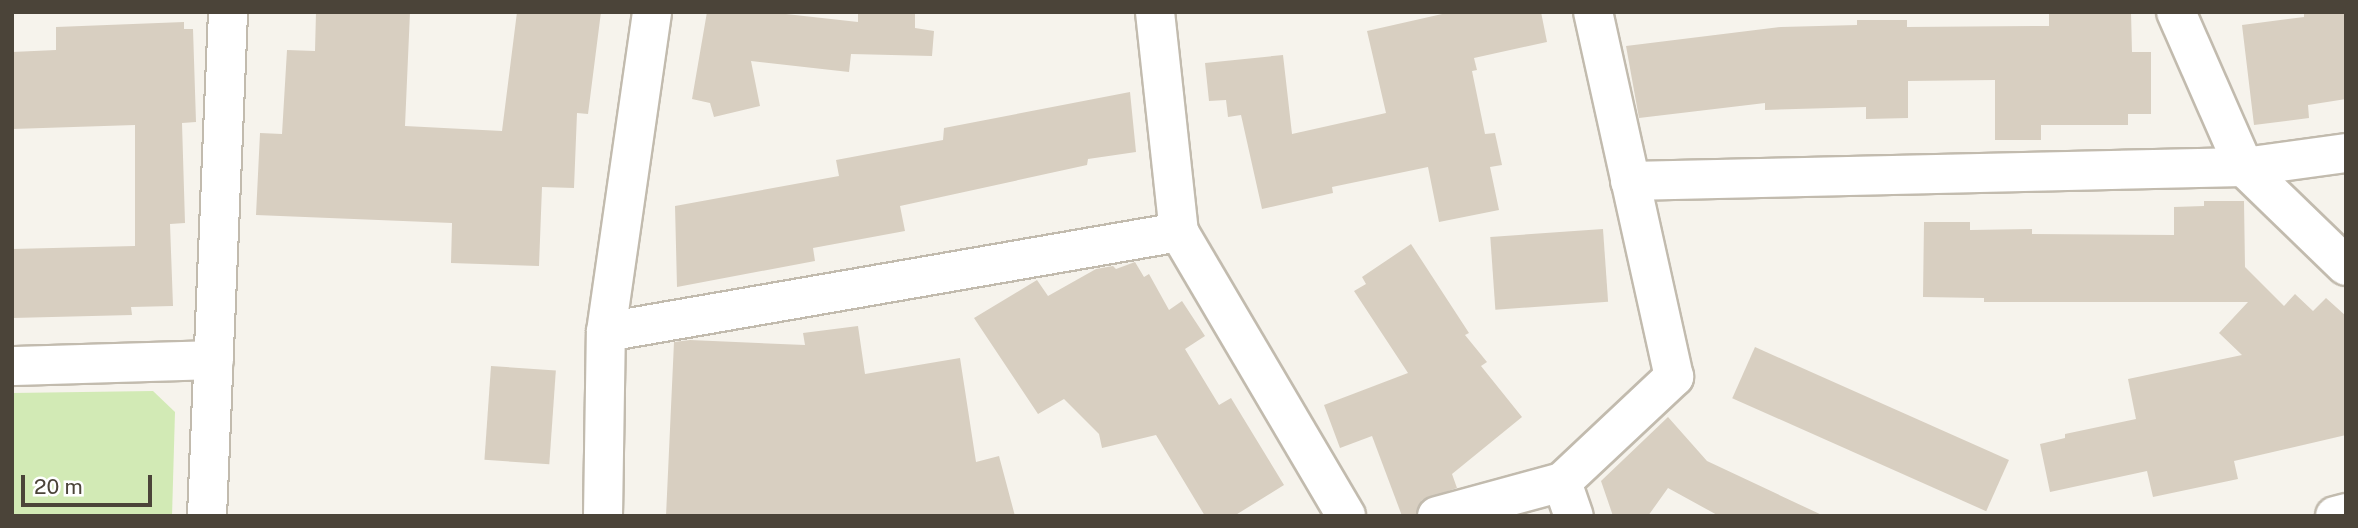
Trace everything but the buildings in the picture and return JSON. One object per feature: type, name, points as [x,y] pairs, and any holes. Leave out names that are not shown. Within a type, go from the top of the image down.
[{"type":"street","points":[[207,516],[228,12]]},
{"type":"street","points":[[603,516],[606,332],[652,12]]},
{"type":"street","points":[[1155,12],[1179,232],[1346,516]]},
{"type":"street","points":[[1437,516],[1568,499],[1674,377],[1592,12]]},
{"type":"street","points":[[2176,12],[2244,167],[2346,266]]},
{"type":"street","points":[[1630,181],[2244,167],[2346,153]]},
{"type":"street","points":[[606,332],[1179,232]]},
{"type":"street","points":[[12,366],[214,360]]},
{"type":"street","points":[[2335,516],[2346,513]]},
{"type":"green space","points":[[153,391],[175,412],[172,516],[12,516],[12,393]]}]
